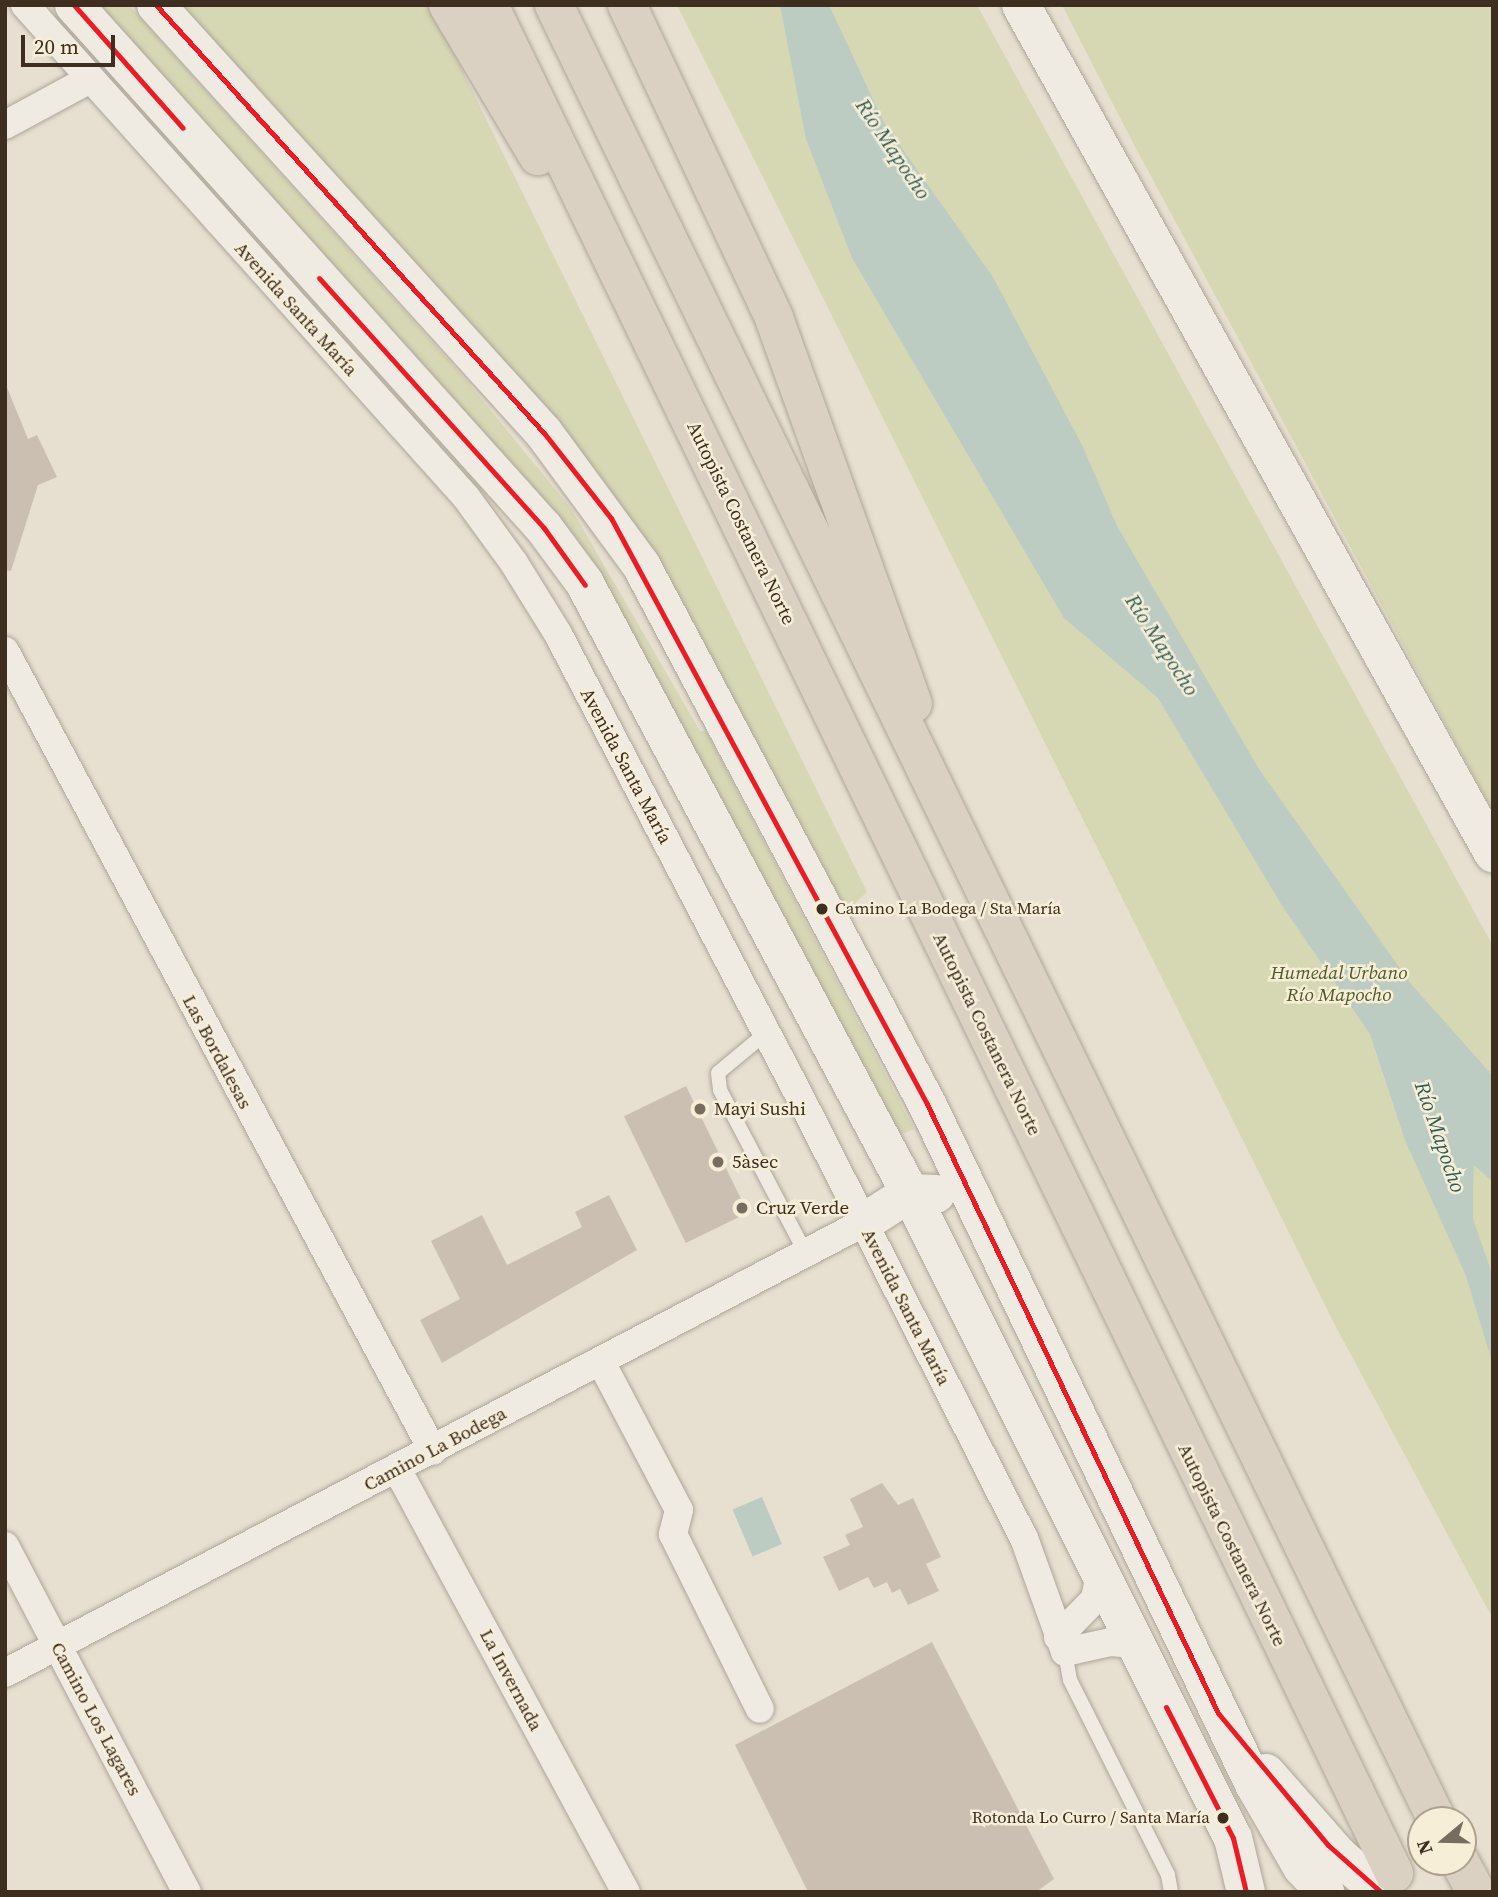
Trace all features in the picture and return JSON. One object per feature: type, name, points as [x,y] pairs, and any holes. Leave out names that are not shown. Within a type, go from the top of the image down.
[{"type":"highway","points":[[448,5],[684,406]]},
{"type":"highway","name":"Autopista Costanera Norte","points":[[489,5],[684,406],[1388,1882]]},
{"type":"highway","points":[[554,5],[940,804],[1430,1806]]},
{"type":"highway","points":[[627,5],[774,318],[880,602],[940,804]]},
{"type":"highway","points":[[1467,1876],[1476,1892]]},
{"type":"main road","name":"Avenida Santa María","points":[[74,5],[535,518],[584,582],[910,1193],[1233,1838],[1246,1892]]},
{"type":"main road","points":[[156,5],[544,433],[611,518],[708,690],[999,1252],[1219,1713],[1278,1830],[1325,1892]]},
{"type":"main road","points":[[1021,5],[1493,853]]},
{"type":"main road","points":[[863,1223],[910,1193],[945,1197],[999,1252]]},
{"type":"main road","points":[[863,1223],[908,1237],[946,1265]]},
{"type":"main road","points":[[1219,1713],[1328,1845],[1388,1882]]},
{"type":"street","name":"Avenida Santa María","points":[[25,5],[466,497],[514,563],[558,634],[766,1032],[1024,1538],[1062,1644]]},
{"type":"street","points":[[5,125],[90,79]]},
{"type":"street","name":"Las Bordalesas","points":[[5,651],[433,1451]]},
{"type":"street","name":"Camino La Bodega","points":[[5,1673],[433,1451],[863,1223]]},
{"type":"street","points":[[601,1362],[679,1510],[673,1534],[761,1709]]},
{"type":"street","name":"La Invernada","points":[[397,1469],[626,1892]]},
{"type":"street","name":"Camino Los Lagares","points":[[5,1546],[187,1892]]},
{"type":"street","points":[[1062,1644],[1095,1600],[1100,1573]]},
{"type":"street","points":[[1062,1644],[1134,1644]]},
{"type":"lane","points":[[766,1032],[718,1073],[720,1090],[806,1254]]},
{"type":"lane","points":[[1062,1644],[1070,1679],[1168,1875],[1171,1892]]},
{"type":"green space","points":[[95,5],[129,5],[461,374],[572,510],[700,731],[706,731],[914,1129],[900,1135],[601,573]]},
{"type":"green space","points":[[178,5],[430,5],[867,892],[847,911],[660,562]]},
{"type":"green space","name":"Humedal Urbano Río Mapocho","points":[[677,5],[977,5],[1493,946],[1493,1619],[1336,1327]]},
{"type":"green space","points":[[1062,5],[1493,5],[1493,812],[1132,141]]},
{"type":"water","name":"Río Mapocho","points":[[780,5],[829,5],[884,123],[993,277],[1083,447],[1117,526],[1259,769],[1411,984],[1493,1076],[1493,1182],[1474,1165],[1473,1219],[1493,1277],[1493,1365],[1466,1276],[1405,1140],[1370,1034],[1281,904],[1158,698],[1064,618],[852,258],[806,139]]},
{"type":"water","points":[[762,1497],[782,1544],[752,1556],[733,1510]]},
{"type":"building","points":[[6,385],[28,439],[37,435],[57,477],[38,485],[11,571],[5,570]]},
{"type":"building","points":[[686,1086],[748,1213],[686,1243],[624,1116]]},
{"type":"building","points":[[609,1195],[637,1250],[442,1363],[420,1320],[460,1299],[431,1241],[482,1215],[507,1265],[582,1227],[575,1212]]},
{"type":"building","points":[[882,1483],[898,1505],[913,1498],[941,1557],[926,1564],[939,1591],[908,1605],[900,1589],[892,1593],[887,1582],[874,1588],[868,1577],[839,1591],[823,1557],[850,1545],[845,1535],[863,1527],[850,1499]]},
{"type":"building","points":[[932,1642],[1054,1879],[1036,1892],[808,1892],[735,1745]]},
{"type":"transit line","points":[[74,5],[183,128]]},
{"type":"transit line","points":[[156,5],[544,433],[611,518],[927,1104],[1218,1713],[1328,1845],[1381,1892]]},
{"type":"transit line","points":[[319,278],[544,528],[585,585]]},
{"type":"transit line","points":[[1166,1707],[1233,1838],[1246,1892]]},
{"type":"place","name":"Camino La Bodega / Sta María","points":[[822,909]]},
{"type":"place","name":"Mayi Sushi","points":[[700,1109]]},
{"type":"place","name":"5àsec","points":[[718,1162]]},
{"type":"place","name":"Cruz Verde","points":[[742,1208]]},
{"type":"place","name":"Rotonda Lo Curro / Santa María","points":[[1223,1818]]}]
